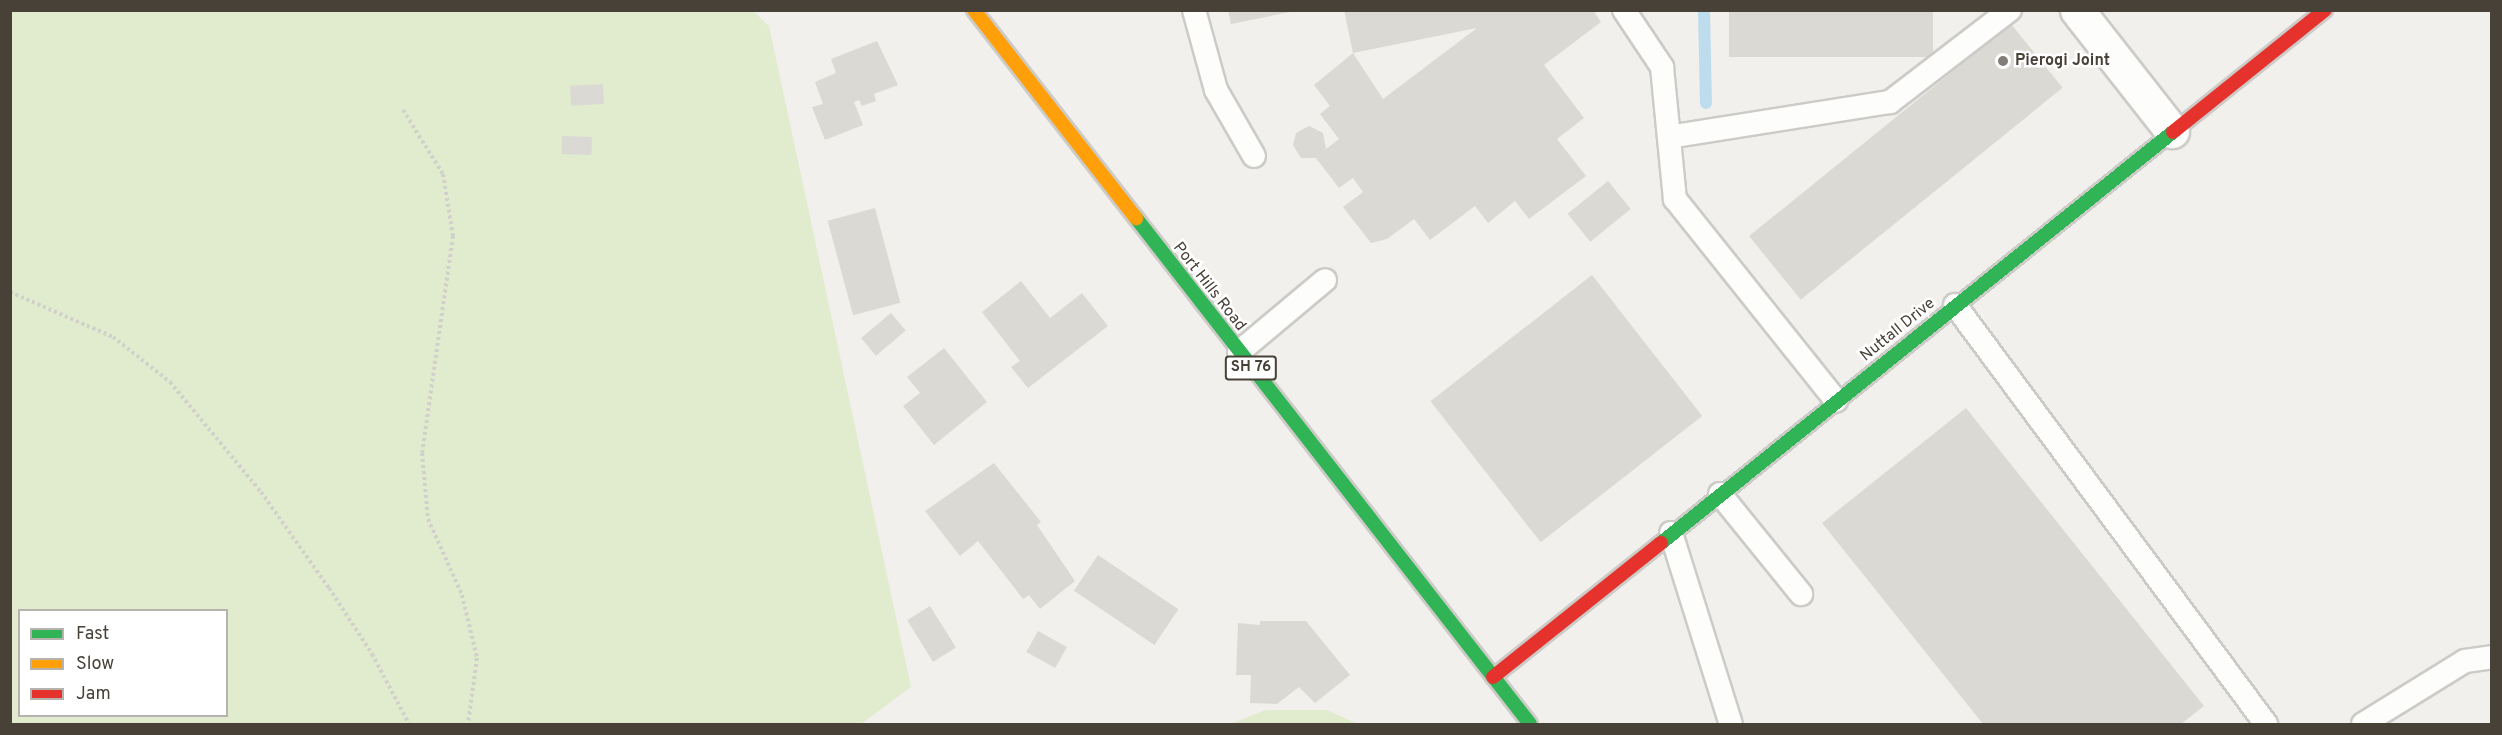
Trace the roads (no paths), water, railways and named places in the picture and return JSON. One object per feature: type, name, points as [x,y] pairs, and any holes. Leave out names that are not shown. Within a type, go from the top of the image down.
[{"type":"main road","name":"Port Hills Road","points":[[974,10],[1530,724]]},
{"type":"main road","name":"Nuttall Drive","points":[[1492,676],[2325,10]]},
{"type":"street","points":[[2077,10],[2172,131]]},
{"type":"lane","points":[[1194,10],[1216,90],[1254,156]]},
{"type":"lane","points":[[1624,10],[1662,67],[1675,198],[1836,401]]},
{"type":"lane","points":[[1669,137],[1890,102],[2010,10]]},
{"type":"lane","points":[[1239,352],[1325,280]]},
{"type":"lane","points":[[1955,305],[2266,724]]},
{"type":"lane","points":[[1720,494],[1800,594]]},
{"type":"lane","points":[[1671,533],[1731,724]]},
{"type":"lane","points":[[2364,724],[2465,661],[2492,657]]},
{"type":"waterway","points":[[1704,10],[1706,103]]},
{"type":"place","name":"Pierogi Joint","points":[[2003,61]]}]
